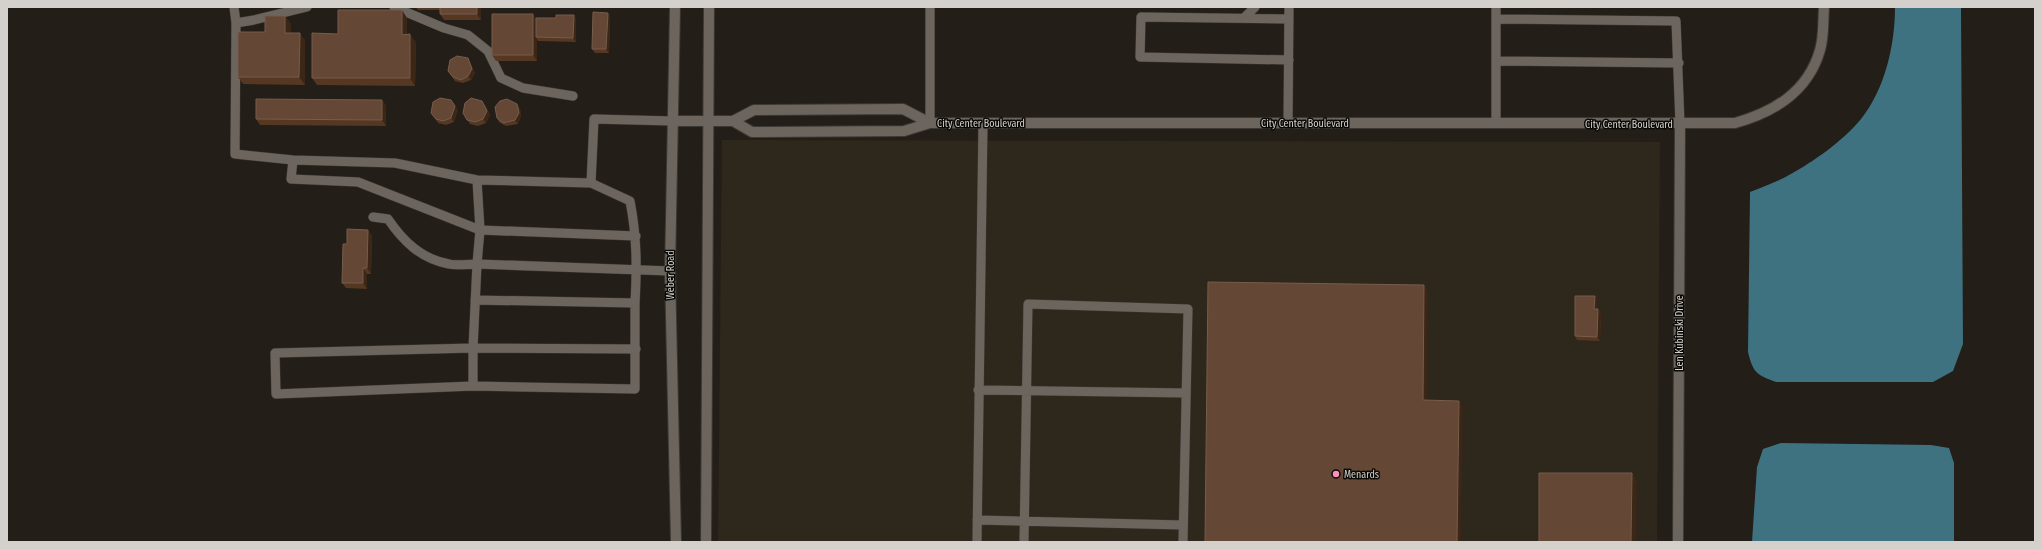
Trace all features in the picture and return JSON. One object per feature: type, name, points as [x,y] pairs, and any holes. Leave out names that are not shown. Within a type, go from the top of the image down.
[{"type":"street","name":"Weber Road","points":[[675,7],[670,270],[676,542]]},
{"type":"street","points":[[706,542],[709,7]]},
{"type":"street","name":"City Center Boulevard","points":[[733,121],[752,132],[904,131],[930,123],[1680,124],[1741,121],[1759,116],[1796,93],[1810,76],[1821,50],[1824,7]]},
{"type":"street","name":"City Center Boulevard","points":[[733,121],[754,110],[903,109],[930,123]]},
{"type":"street","points":[[672,121],[733,121]]},
{"type":"street","name":"Len Kubinski Drive","points":[[1678,542],[1680,124]]},
{"type":"lane","points":[[234,7],[236,23],[235,154],[293,160],[395,163],[477,180],[592,183],[630,201],[636,236],[637,269],[635,303],[636,349],[635,390],[473,386],[276,394],[275,353],[473,348],[636,349]]},
{"type":"lane","points":[[236,23],[307,7]]},
{"type":"lane","points":[[394,7],[444,28],[468,35],[488,51],[501,78],[523,88],[573,96]]},
{"type":"lane","points":[[930,7],[930,123]]},
{"type":"lane","points":[[1244,18],[1255,7]]},
{"type":"lane","points":[[1288,123],[1289,7]]},
{"type":"lane","points":[[1496,7],[1496,123]]},
{"type":"lane","points":[[1289,19],[1140,17],[1140,57],[1289,60]]},
{"type":"lane","points":[[1496,19],[1676,21],[1679,63],[1680,124]]},
{"type":"lane","points":[[1496,61],[1679,63]]},
{"type":"lane","points":[[592,183],[594,119],[672,121]]},
{"type":"lane","points":[[977,542],[983,124]]},
{"type":"lane","points":[[293,160],[291,179],[358,182],[480,230],[636,236]]},
{"type":"lane","points":[[473,386],[475,300],[480,230],[477,180]]},
{"type":"lane","points":[[373,216],[388,219],[397,233],[415,251],[449,265],[477,264],[670,270]]},
{"type":"lane","points":[[475,300],[635,303]]},
{"type":"lane","points":[[1024,542],[1028,304],[1188,308],[1183,542]]},
{"type":"lane","points":[[978,390],[1186,393]]},
{"type":"lane","points":[[978,520],[1184,525]]},
{"type":"shaded area","points":[[722,140],[1660,142],[1657,542],[718,542]]},
{"type":"water","points":[[1895,7],[1961,7],[1963,344],[1953,371],[1933,382],[1776,382],[1760,375],[1754,369],[1748,352],[1750,192],[1780,180],[1808,164],[1837,143],[1861,119],[1876,94],[1887,66],[1891,51],[1895,21]]},
{"type":"water","points":[[1781,443],[1931,445],[1949,448],[1954,463],[1954,542],[1752,542],[1757,467],[1763,449]]},
{"type":"building","points":[[440,7],[477,7],[477,14],[440,14]]},
{"type":"building","points":[[338,10],[402,10],[402,35],[410,34],[410,78],[312,78],[312,33],[338,34]]},
{"type":"building","points":[[593,12],[608,13],[606,49],[592,49]]},
{"type":"building","points":[[492,14],[533,14],[533,55],[492,55]]},
{"type":"building","points":[[556,15],[574,15],[573,38],[536,37],[536,18],[556,18]]},
{"type":"building","points":[[265,16],[285,16],[285,33],[300,33],[299,77],[238,77],[238,32],[265,32]]},
{"type":"building","points":[[457,56],[468,58],[472,69],[468,76],[461,80],[453,77],[448,71],[450,60]]},
{"type":"building","points":[[440,98],[451,100],[455,106],[451,118],[443,121],[436,119],[431,113],[433,102]]},
{"type":"building","points":[[471,98],[482,101],[487,111],[483,119],[475,122],[467,120],[463,113],[465,103]]},
{"type":"building","points":[[256,99],[382,100],[382,120],[256,119]]},
{"type":"building","points":[[507,99],[517,104],[519,113],[515,120],[503,123],[497,118],[495,107],[500,101]]},
{"type":"building","points":[[347,229],[368,230],[367,268],[363,268],[363,283],[342,283],[343,244],[347,244]]},
{"type":"building","name":"Menards","points":[[1208,282],[1424,285],[1423,400],[1459,401],[1457,542],[1205,542]]},
{"type":"building","points":[[1575,296],[1595,296],[1594,309],[1598,309],[1597,337],[1575,336]]},
{"type":"building","points":[[1539,473],[1632,473],[1631,542],[1539,542]]},
{"type":"place","name":"Menards","points":[[1336,474]]}]
